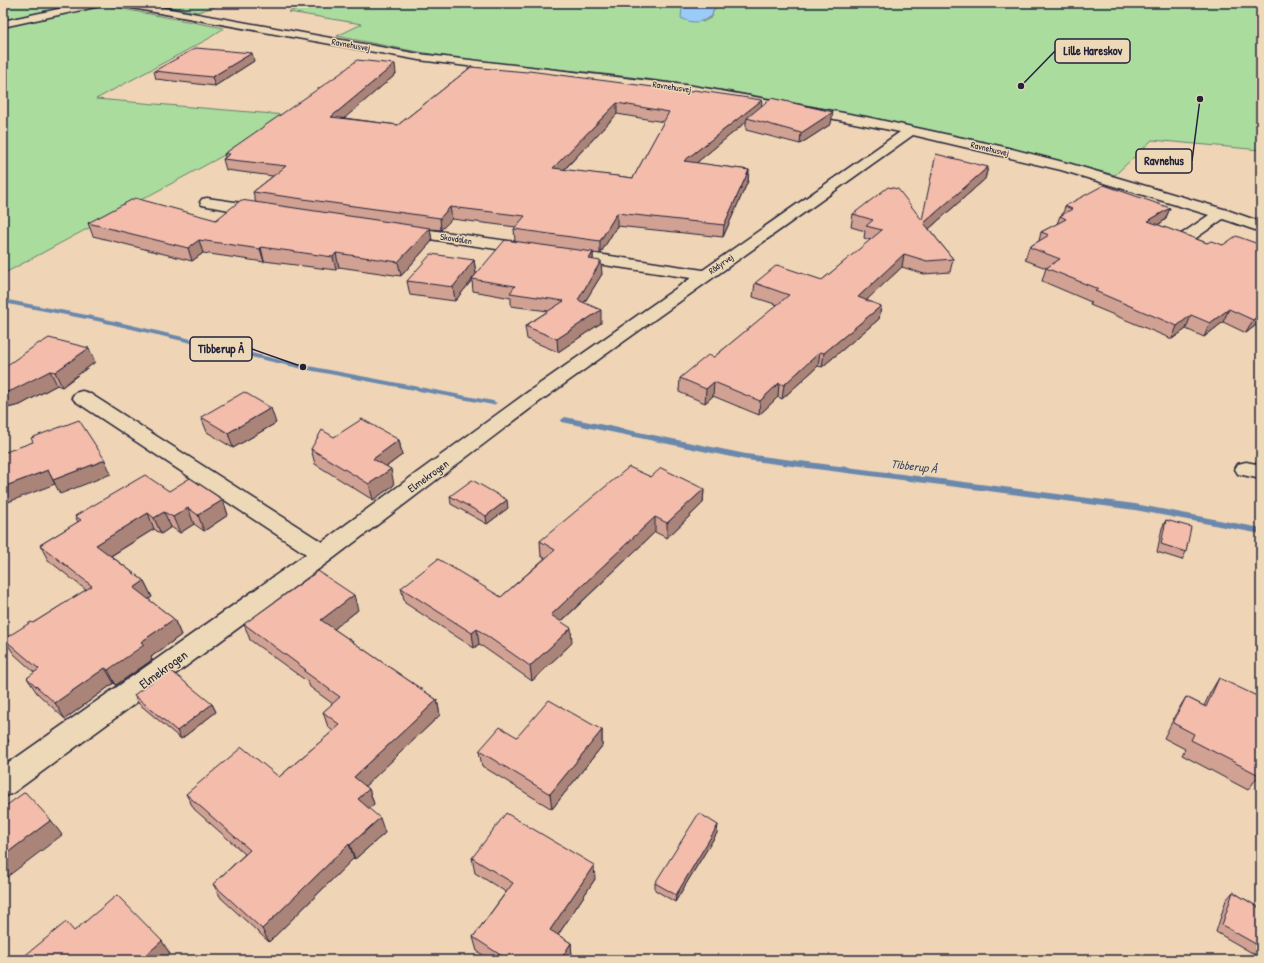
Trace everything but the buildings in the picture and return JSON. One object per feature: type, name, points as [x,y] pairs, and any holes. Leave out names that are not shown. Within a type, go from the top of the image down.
[{"type":"street","points":[[3,24],[100,3]]},
{"type":"street","name":"Ravnehusvej","points":[[123,4],[419,57],[468,64],[614,79],[724,95],[911,130],[1126,184],[1222,213],[1261,227]]},
{"type":"street","name":"Rådyrvej","points":[[532,398],[911,130]]},
{"type":"street","points":[[207,202],[277,213]]},
{"type":"street","points":[[1183,240],[1222,213]]},
{"type":"street","name":"Skovdalen","points":[[386,228],[706,274]]},
{"type":"street","points":[[82,397],[323,554]]},
{"type":"street","name":"Elmekrogen","points":[[3,784],[323,554],[532,398]]},
{"type":"green space","points":[[3,3],[92,3],[3,21]]},
{"type":"green space","points":[[146,3],[226,3],[198,12]]},
{"type":"green space","points":[[311,3],[685,3],[682,8],[703,22],[712,17],[713,10],[721,3],[1261,3],[1261,150],[1152,140],[1115,175],[920,128],[722,90],[596,73],[453,58],[337,36],[362,24],[289,12]]},
{"type":"green space","points":[[97,6],[107,6],[224,28],[208,39],[96,99],[297,116],[3,274],[3,25]]},
{"type":"water","points":[[685,3],[721,3],[713,10],[712,16],[704,20],[693,22],[681,18],[682,8]]},
{"type":"waterway","name":"Tibberup Å","points":[[3,301],[97,319],[303,367],[493,403]]},
{"type":"waterway","name":"Tibberup Å","points":[[565,420],[746,457],[1135,507],[1261,531]]},
{"type":"place","name":"Lille Hareskov","points":[[1021,86]]},
{"type":"place","name":"Ravnehus","points":[[1200,99]]},
{"type":"place","name":"Tibberup Å","points":[[303,367]]}]
